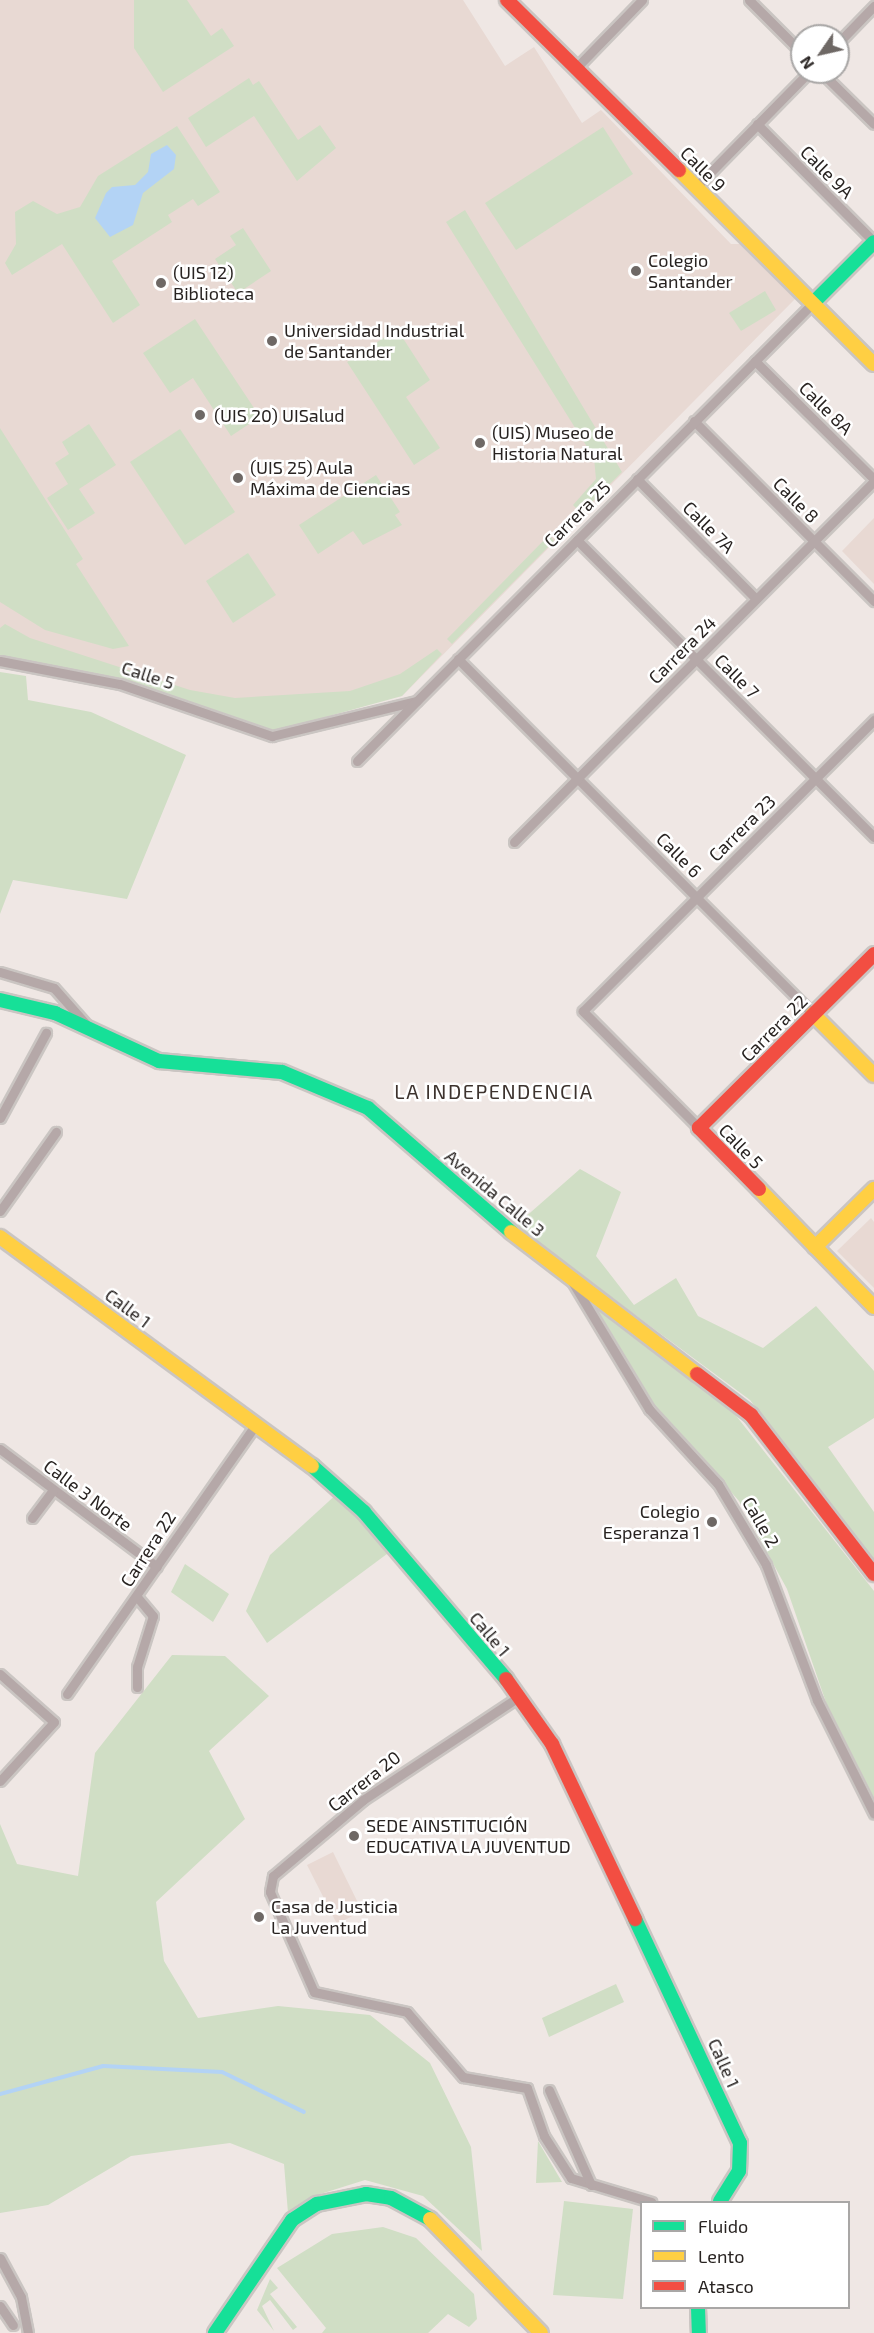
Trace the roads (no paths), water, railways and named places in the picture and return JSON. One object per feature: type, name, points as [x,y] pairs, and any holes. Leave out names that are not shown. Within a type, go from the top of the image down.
[{"type":"street","name":"Calle 9","points":[[507,0],[874,364]]},
{"type":"street","points":[[576,68],[642,0]]},
{"type":"street","points":[[749,0],[790,41]]},
{"type":"street","points":[[850,31],[874,6]]},
{"type":"street","points":[[696,187],[797,84]]},
{"type":"street","points":[[833,84],[874,124]]},
{"type":"street","name":"Calle 9A","points":[[757,124],[874,242]]},
{"type":"street","name":"Carrera 25","points":[[357,761],[874,242]]},
{"type":"street","name":"Calle 8A","points":[[755,360],[874,480]]},
{"type":"street","name":"Calle 8","points":[[694,421],[874,601]]},
{"type":"street","name":"Calle 7A","points":[[637,479],[756,599]]},
{"type":"street","name":"Carrera 24","points":[[514,842],[874,480]]},
{"type":"street","name":"Calle 7","points":[[577,540],[874,837]]},
{"type":"street","name":"Calle 6","points":[[458,659],[874,1076]]},
{"type":"street","name":"Calle 5","points":[[0,661],[120,684],[281,737],[417,700]]},
{"type":"street","name":"Carrera 23","points":[[583,1011],[874,720]]},
{"type":"street","name":"Carrera 22","points":[[699,1128],[874,954]]},
{"type":"street","points":[[0,972],[54,988],[90,1028]]},
{"type":"street","name":"Avenida Calle 3","points":[[0,1000],[47,1010],[159,1061],[257,1067],[354,1100],[569,1275],[752,1415],[874,1574]]},
{"type":"street","name":"Calle 5","points":[[583,1011],[874,1307]]},
{"type":"street","points":[[0,1118],[46,1033]]},
{"type":"street","points":[[0,1211],[56,1132]]},
{"type":"street","points":[[815,1247],[874,1188]]},
{"type":"street","name":"Calle 1","points":[[0,1237],[257,1423],[364,1512],[520,1696],[552,1744],[740,2143],[739,2171],[721,2201]]},
{"type":"street","name":"Calle 2","points":[[569,1275],[650,1409],[718,1484],[766,1565],[817,1700],[874,1814]]},
{"type":"street","name":"Carrera 22","points":[[67,1694],[138,1598],[257,1423]]},
{"type":"street","name":"Calle 3 Norte","points":[[0,1449],[157,1567]]},
{"type":"street","points":[[32,1518],[53,1490]]},
{"type":"street","points":[[137,1687],[136,1667],[153,1616],[138,1598]]},
{"type":"street","points":[[0,1674],[54,1722],[0,1781]]},
{"type":"street","name":"Carrera 20","points":[[520,1696],[393,1778],[273,1876],[270,1892],[279,1919],[314,1992],[407,2012],[463,2078],[527,2088],[544,2136],[571,2178],[591,2185]]},
{"type":"street","points":[[549,2090],[591,2185],[647,2201]]},
{"type":"street","points":[[216,2332],[292,2220],[317,2204],[366,2194],[392,2198],[440,2224],[541,2333]]},
{"type":"street","points":[[0,2258],[21,2297],[28,2333]]},
{"type":"street","points":[[0,2306],[13,2325]]},
{"type":"street","points":[[698,2309],[699,2333]]},
{"type":"water","points":[[167,145],[176,155],[174,169],[143,193],[133,225],[110,237],[95,218],[106,193],[112,187],[135,185],[148,172],[151,154]]},
{"type":"waterway","points":[[0,2094],[103,2066],[222,2072],[304,2112]]},
{"type":"place","name":"Colegio Santander","points":[[636,271]]},
{"type":"place","name":"(UIS 12) Biblioteca","points":[[161,283]]},
{"type":"place","name":"Universidad Industrial de Santander","points":[[272,341]]},
{"type":"place","name":"(UIS 20) UISalud","points":[[200,415]]},
{"type":"place","name":"(UIS) Museo de Historia Natural","points":[[480,443]]},
{"type":"place","name":"(UIS 25) Aula Máxima de Ciencias","points":[[238,478]]},
{"type":"place","name":"Colegio Esperanza 1","points":[[712,1522]]},
{"type":"place","name":"SEDE AINSTITUCIÓN EDUCATIVA LA JUVENTUD","points":[[354,1836]]},
{"type":"place","name":"Casa de Justicia La Juventud","points":[[259,1917]]},
{"type":"district","name":"LA INDEPENDENCIA","points":[[494,1091]]}]
